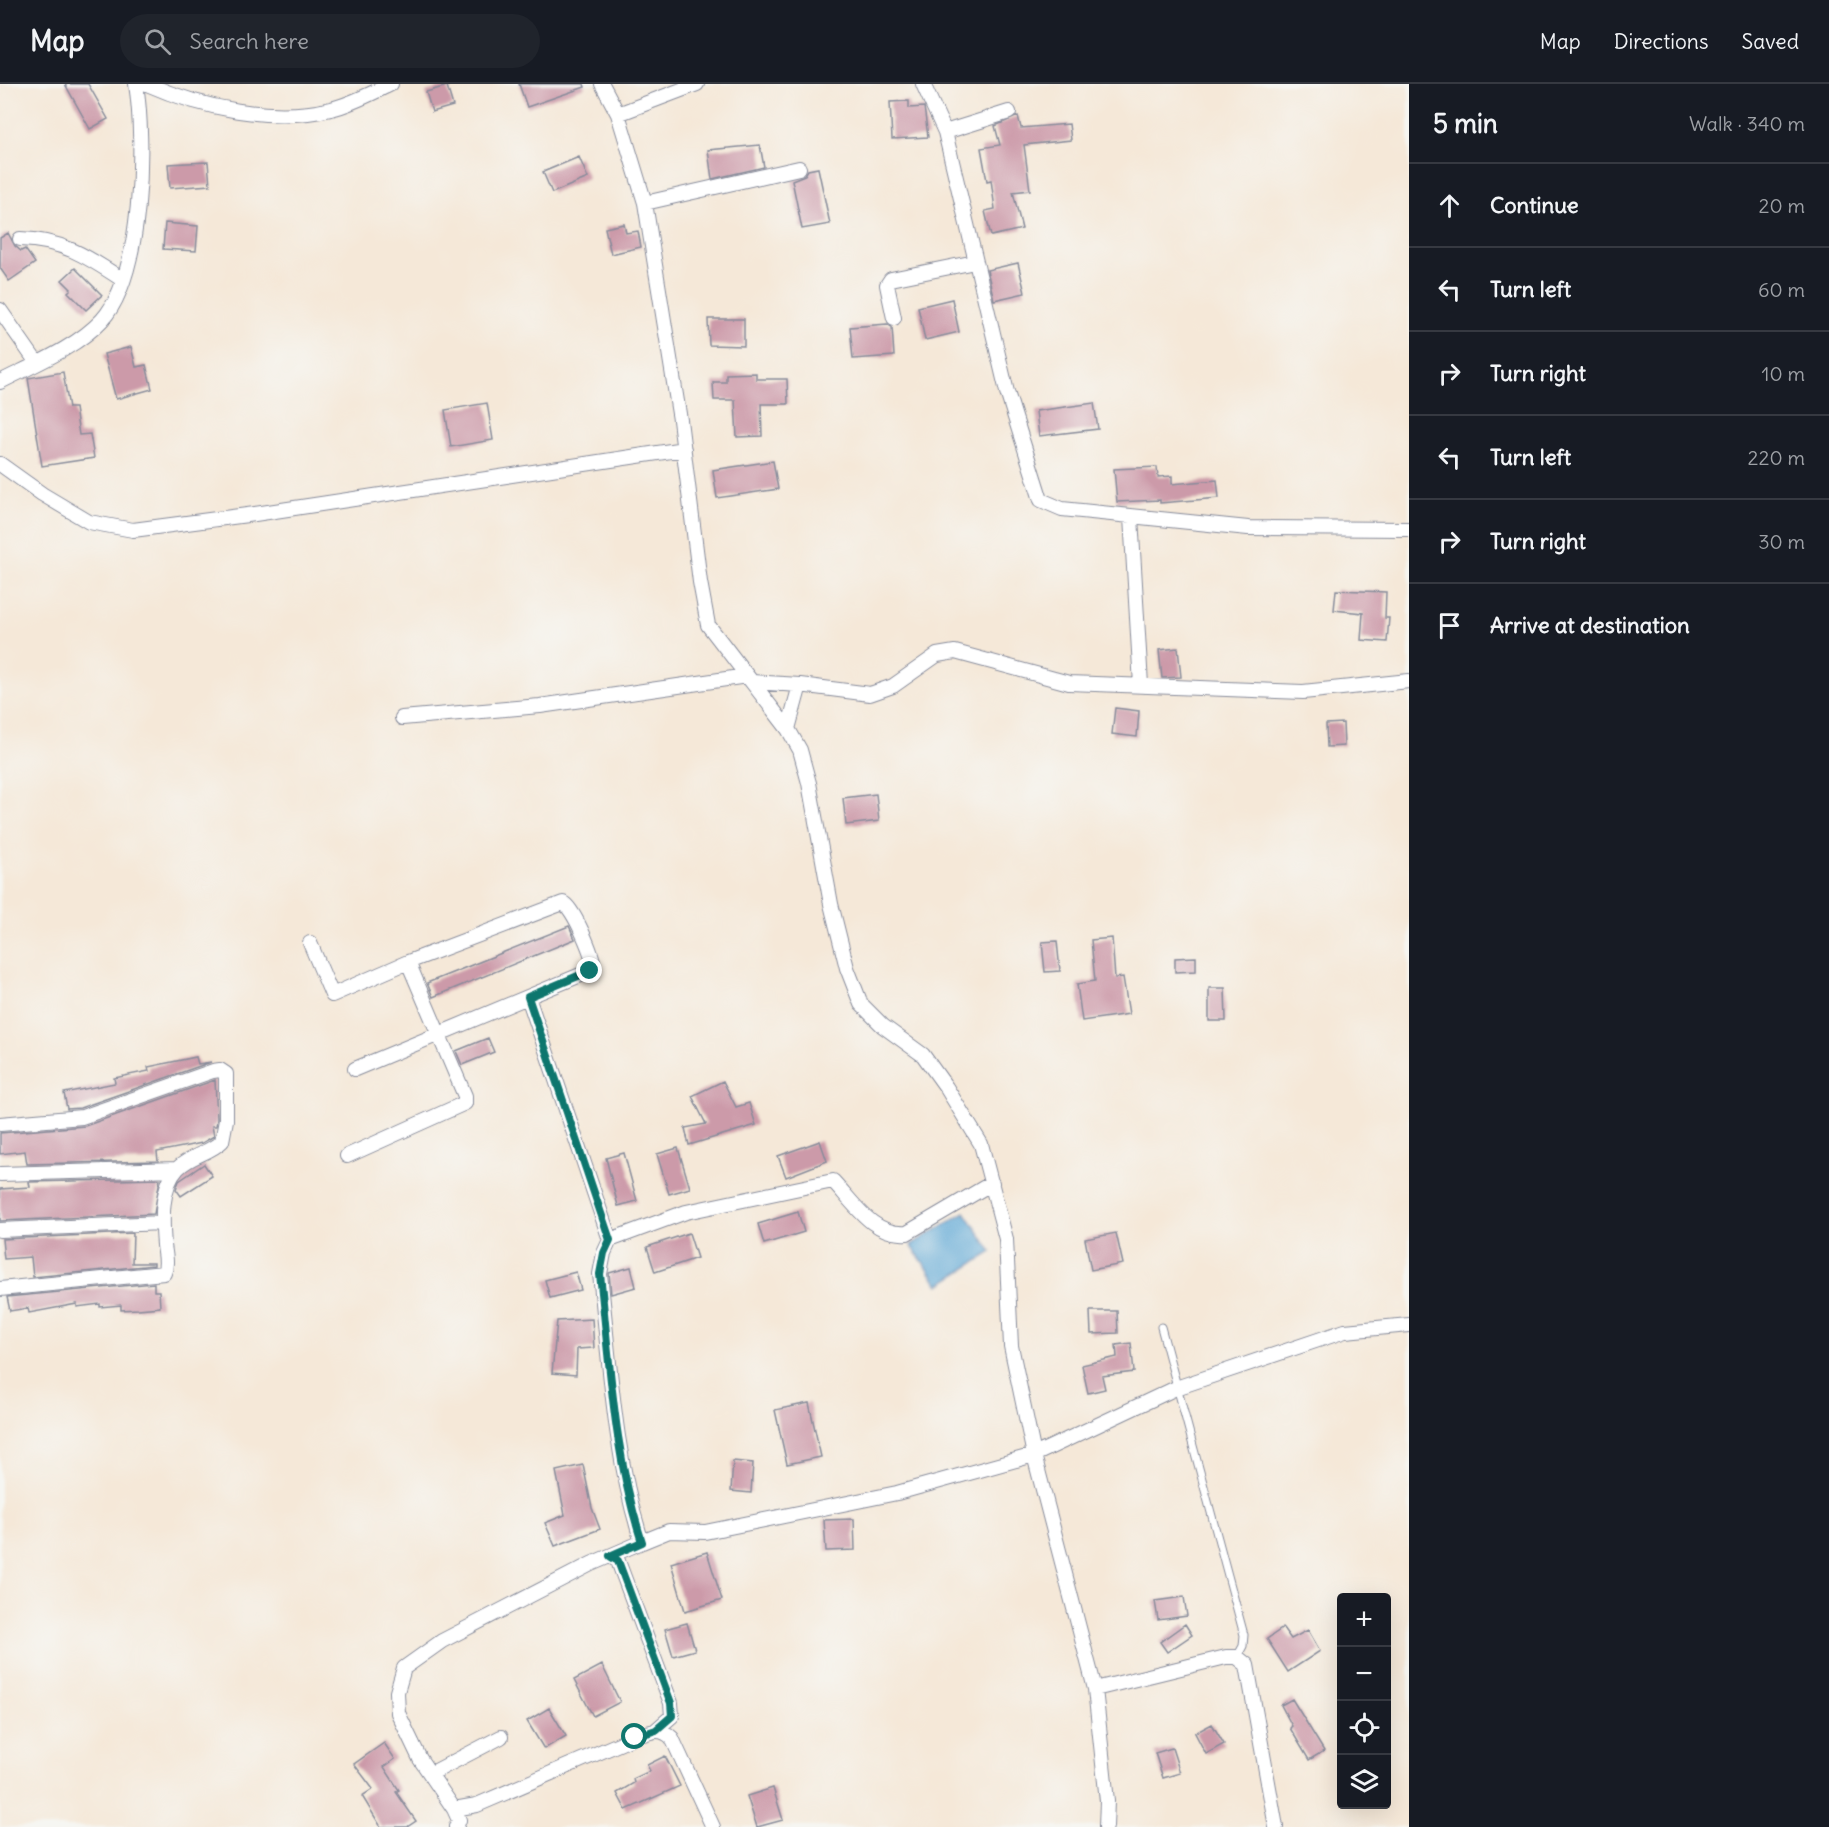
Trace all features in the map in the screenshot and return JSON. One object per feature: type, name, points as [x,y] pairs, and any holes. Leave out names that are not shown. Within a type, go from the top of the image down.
[{"type":"street","points":[[0,382],[37,363],[92,329],[110,309],[123,280],[132,241],[141,166],[140,114],[135,84]]},
{"type":"street","points":[[147,84],[213,107],[246,112],[281,112],[331,109],[391,84]]},
{"type":"street","points":[[602,84],[618,114],[645,203],[684,449],[705,614],[714,636],[788,729],[805,765],[831,904],[848,968],[861,1004],[883,1026],[922,1055],[946,1087],[981,1144],[1006,1239],[1011,1346],[1034,1455],[1095,1689],[1107,1801],[1106,1827]]},
{"type":"street","points":[[618,114],[697,84]]},
{"type":"street","points":[[923,84],[945,132],[1007,392],[1041,500],[1050,506],[1062,509],[1248,528],[1409,529]]},
{"type":"street","points":[[945,132],[1009,112]]},
{"type":"street","points":[[645,203],[799,168]]},
{"type":"street","points":[[20,239],[42,239],[64,245],[123,280]]},
{"type":"street","points":[[894,318],[886,285],[891,279],[975,262]]},
{"type":"street","points":[[0,310],[37,363]]},
{"type":"street","points":[[0,464],[42,494],[90,522],[133,530],[684,449]]},
{"type":"street","points":[[1131,517],[1141,685]]},
{"type":"street","points":[[402,718],[540,706],[750,679],[855,693],[882,692],[946,652],[969,655],[1069,682],[1303,692],[1409,681]]},
{"type":"street","points":[[788,729],[800,685]]},
{"type":"street","points":[[310,943],[332,995],[408,962],[557,904],[567,904],[572,910],[594,967],[590,971],[355,1068]]},
{"type":"street","points":[[347,1156],[465,1102],[465,1096],[408,962]]},
{"type":"street","points":[[528,997],[610,1240],[604,1253],[600,1274],[618,1433],[632,1512],[642,1542]]},
{"type":"street","points":[[0,1124],[82,1117],[213,1071],[224,1071],[227,1080],[226,1120],[222,1141],[177,1169],[0,1174]]},
{"type":"street","points":[[0,1289],[162,1274],[166,1265],[162,1223],[168,1187],[177,1169]]},
{"type":"street","points":[[610,1240],[686,1212],[833,1181],[873,1225],[896,1234],[907,1233],[992,1183]]},
{"type":"street","points":[[0,1230],[162,1223]]},
{"type":"street","points":[[456,1827],[459,1820],[454,1809],[429,1774],[398,1713],[397,1692],[404,1668],[442,1641],[610,1556],[669,1531],[705,1532],[897,1493],[1034,1455],[1176,1388],[1346,1330],[1409,1326]]},
{"type":"street","points":[[454,1809],[477,1804],[656,1730],[672,1716],[671,1703],[618,1561],[610,1556]]},
{"type":"street","points":[[1095,1689],[1226,1657],[1237,1657],[1247,1665],[1276,1827]]},
{"type":"street","points":[[656,1730],[665,1731],[672,1738],[713,1827]]},
{"type":"street","points":[[429,1774],[501,1737]]},
{"type":"lane","points":[[1161,1327],[1244,1635],[1237,1657]]},
{"type":"water","points":[[965,1212],[992,1252],[939,1285],[911,1245]]},
{"type":"building","points":[[65,84],[88,84],[108,119],[90,129]]},
{"type":"building","points":[[519,84],[584,84],[585,87],[527,107]]},
{"type":"building","points":[[447,86],[453,106],[432,112],[426,92]]},
{"type":"building","points":[[909,101],[909,108],[924,107],[928,137],[892,139],[890,102]]},
{"type":"building","points":[[1018,116],[1021,128],[1069,124],[1071,140],[1024,145],[1030,190],[1013,192],[1022,229],[991,236],[985,211],[995,209],[991,180],[987,181],[981,148],[1000,145],[995,126]]},
{"type":"building","points":[[760,145],[764,167],[712,179],[708,150]]},
{"type":"building","points":[[579,157],[588,178],[552,193],[543,172]]},
{"type":"building","points":[[208,162],[210,185],[170,188],[168,164]]},
{"type":"building","points":[[818,168],[830,224],[802,229],[792,180],[805,175],[808,170]]},
{"type":"building","points":[[165,223],[198,226],[196,251],[163,249]]},
{"type":"building","points":[[624,224],[626,233],[638,231],[641,247],[611,254],[605,228]]},
{"type":"building","points":[[8,233],[15,246],[21,251],[25,249],[35,263],[9,281],[0,268],[0,238]]},
{"type":"building","points":[[1018,263],[1025,293],[994,300],[987,270]]},
{"type":"building","points":[[75,268],[102,295],[86,310],[68,292],[71,289],[62,280]]},
{"type":"building","points":[[952,299],[959,332],[925,340],[918,307]]},
{"type":"building","points":[[708,319],[744,319],[744,346],[709,345]]},
{"type":"building","points":[[887,324],[892,327],[894,356],[853,359],[850,327]]},
{"type":"building","points":[[131,347],[136,367],[146,365],[152,389],[116,399],[104,354]]},
{"type":"building","points":[[63,372],[69,408],[75,408],[79,435],[90,434],[94,458],[42,466],[28,378]]},
{"type":"building","points":[[756,373],[756,379],[787,379],[788,404],[761,404],[762,436],[737,437],[735,400],[714,400],[713,382],[726,382],[726,374]]},
{"type":"building","points":[[487,403],[493,440],[451,447],[445,410]]},
{"type":"building","points":[[1094,403],[1098,429],[1039,436],[1036,411]]},
{"type":"building","points":[[773,461],[778,489],[717,498],[713,470]]},
{"type":"building","points":[[1157,467],[1158,477],[1172,476],[1172,484],[1217,480],[1219,498],[1160,503],[1160,500],[1117,502],[1114,469]]},
{"type":"building","points":[[1336,590],[1386,592],[1385,618],[1389,618],[1387,642],[1361,640],[1363,613],[1334,610]]},
{"type":"building","points":[[1178,648],[1181,677],[1162,678],[1159,650]]},
{"type":"building","points":[[1115,708],[1139,711],[1137,737],[1112,734]]},
{"type":"building","points":[[1343,723],[1344,746],[1327,747],[1326,724]]},
{"type":"building","points":[[876,794],[879,821],[846,825],[843,798]]},
{"type":"building","points":[[569,926],[575,939],[433,997],[427,983]]},
{"type":"building","points":[[1112,938],[1115,978],[1123,977],[1129,1014],[1082,1021],[1077,984],[1095,981],[1091,940]]},
{"type":"building","points":[[1057,941],[1060,971],[1045,972],[1042,942]]},
{"type":"building","points":[[1196,957],[1196,971],[1175,972],[1175,958]]},
{"type":"building","points":[[1209,988],[1225,988],[1226,1021],[1209,1021]]},
{"type":"building","points":[[488,1038],[494,1052],[462,1065],[456,1051]]},
{"type":"building","points":[[196,1057],[198,1064],[211,1062],[80,1108],[67,1109],[64,1093],[115,1083],[114,1078],[149,1071],[148,1067]]},
{"type":"building","points":[[215,1080],[217,1119],[216,1126],[212,1126],[214,1136],[202,1143],[157,1152],[158,1161],[27,1164],[25,1151],[0,1154],[0,1133],[85,1126]]},
{"type":"building","points":[[723,1081],[736,1107],[749,1103],[756,1125],[689,1145],[685,1128],[706,1124],[692,1096]]},
{"type":"building","points":[[820,1141],[827,1161],[786,1177],[778,1156]]},
{"type":"building","points":[[678,1148],[690,1188],[669,1194],[657,1154]]},
{"type":"building","points":[[624,1153],[637,1201],[618,1206],[606,1158]]},
{"type":"building","points":[[204,1164],[212,1176],[181,1196],[176,1189],[179,1181]]},
{"type":"building","points":[[160,1179],[154,1214],[0,1221],[0,1189],[30,1187],[29,1182]]},
{"type":"building","points":[[798,1212],[804,1232],[764,1244],[758,1224]]},
{"type":"building","points":[[133,1233],[132,1263],[154,1263],[154,1265],[33,1277],[31,1257],[4,1259],[2,1239]]},
{"type":"building","points":[[689,1233],[697,1258],[655,1272],[647,1247]]},
{"type":"building","points":[[1116,1233],[1123,1264],[1091,1270],[1085,1239]]},
{"type":"building","points":[[631,1267],[636,1287],[611,1294],[609,1273]]},
{"type":"building","points":[[576,1272],[581,1290],[550,1298],[545,1280]]},
{"type":"building","points":[[154,1283],[154,1291],[159,1291],[160,1307],[121,1310],[121,1305],[100,1307],[100,1304],[77,1307],[77,1304],[29,1313],[28,1308],[10,1311],[7,1297]]},
{"type":"building","points":[[1090,1311],[1117,1311],[1118,1333],[1091,1334]]},
{"type":"building","points":[[592,1319],[594,1348],[577,1349],[576,1375],[552,1373],[557,1321]]},
{"type":"building","points":[[1131,1343],[1134,1372],[1102,1376],[1105,1389],[1088,1393],[1082,1365],[1117,1357],[1116,1345]]},
{"type":"building","points":[[809,1403],[821,1457],[787,1464],[775,1410]]},
{"type":"building","points":[[733,1461],[753,1463],[751,1493],[731,1491]]},
{"type":"building","points":[[583,1465],[592,1508],[600,1529],[555,1546],[545,1523],[565,1515],[556,1471]]},
{"type":"building","points":[[854,1519],[855,1550],[826,1551],[824,1520]]},
{"type":"building","points":[[707,1552],[722,1600],[685,1611],[671,1563]]},
{"type":"building","points":[[1184,1597],[1187,1616],[1158,1620],[1155,1601]]},
{"type":"building","points":[[687,1623],[695,1650],[673,1656],[665,1629]]},
{"type":"building","points":[[1185,1624],[1192,1635],[1167,1652],[1160,1642]]},
{"type":"building","points":[[1283,1628],[1291,1639],[1308,1630],[1320,1651],[1288,1672],[1267,1639]]},
{"type":"building","points":[[602,1665],[620,1702],[593,1716],[574,1680]]},
{"type":"building","points":[[1292,1699],[1324,1751],[1309,1760],[1290,1728],[1292,1726],[1281,1705]]},
{"type":"building","points":[[549,1708],[566,1736],[544,1749],[527,1721]]},
{"type":"building","points":[[1212,1724],[1224,1744],[1206,1754],[1195,1733]]},
{"type":"building","points":[[384,1743],[395,1759],[384,1767],[399,1790],[396,1792],[416,1821],[407,1827],[381,1827],[362,1796],[373,1789],[354,1764]]},
{"type":"building","points":[[1172,1748],[1180,1773],[1163,1778],[1155,1753]]},
{"type":"building","points":[[665,1756],[680,1786],[626,1810],[617,1793],[634,1783],[633,1779],[650,1771],[647,1765]]},
{"type":"building","points":[[773,1788],[783,1820],[757,1827],[747,1796]]},
{"type":"route","points":[[590,971],[528,997],[610,1240],[604,1253],[600,1274],[618,1433],[632,1512],[642,1542],[610,1556],[618,1561],[671,1703],[672,1716],[656,1730],[635,1737]]}]
